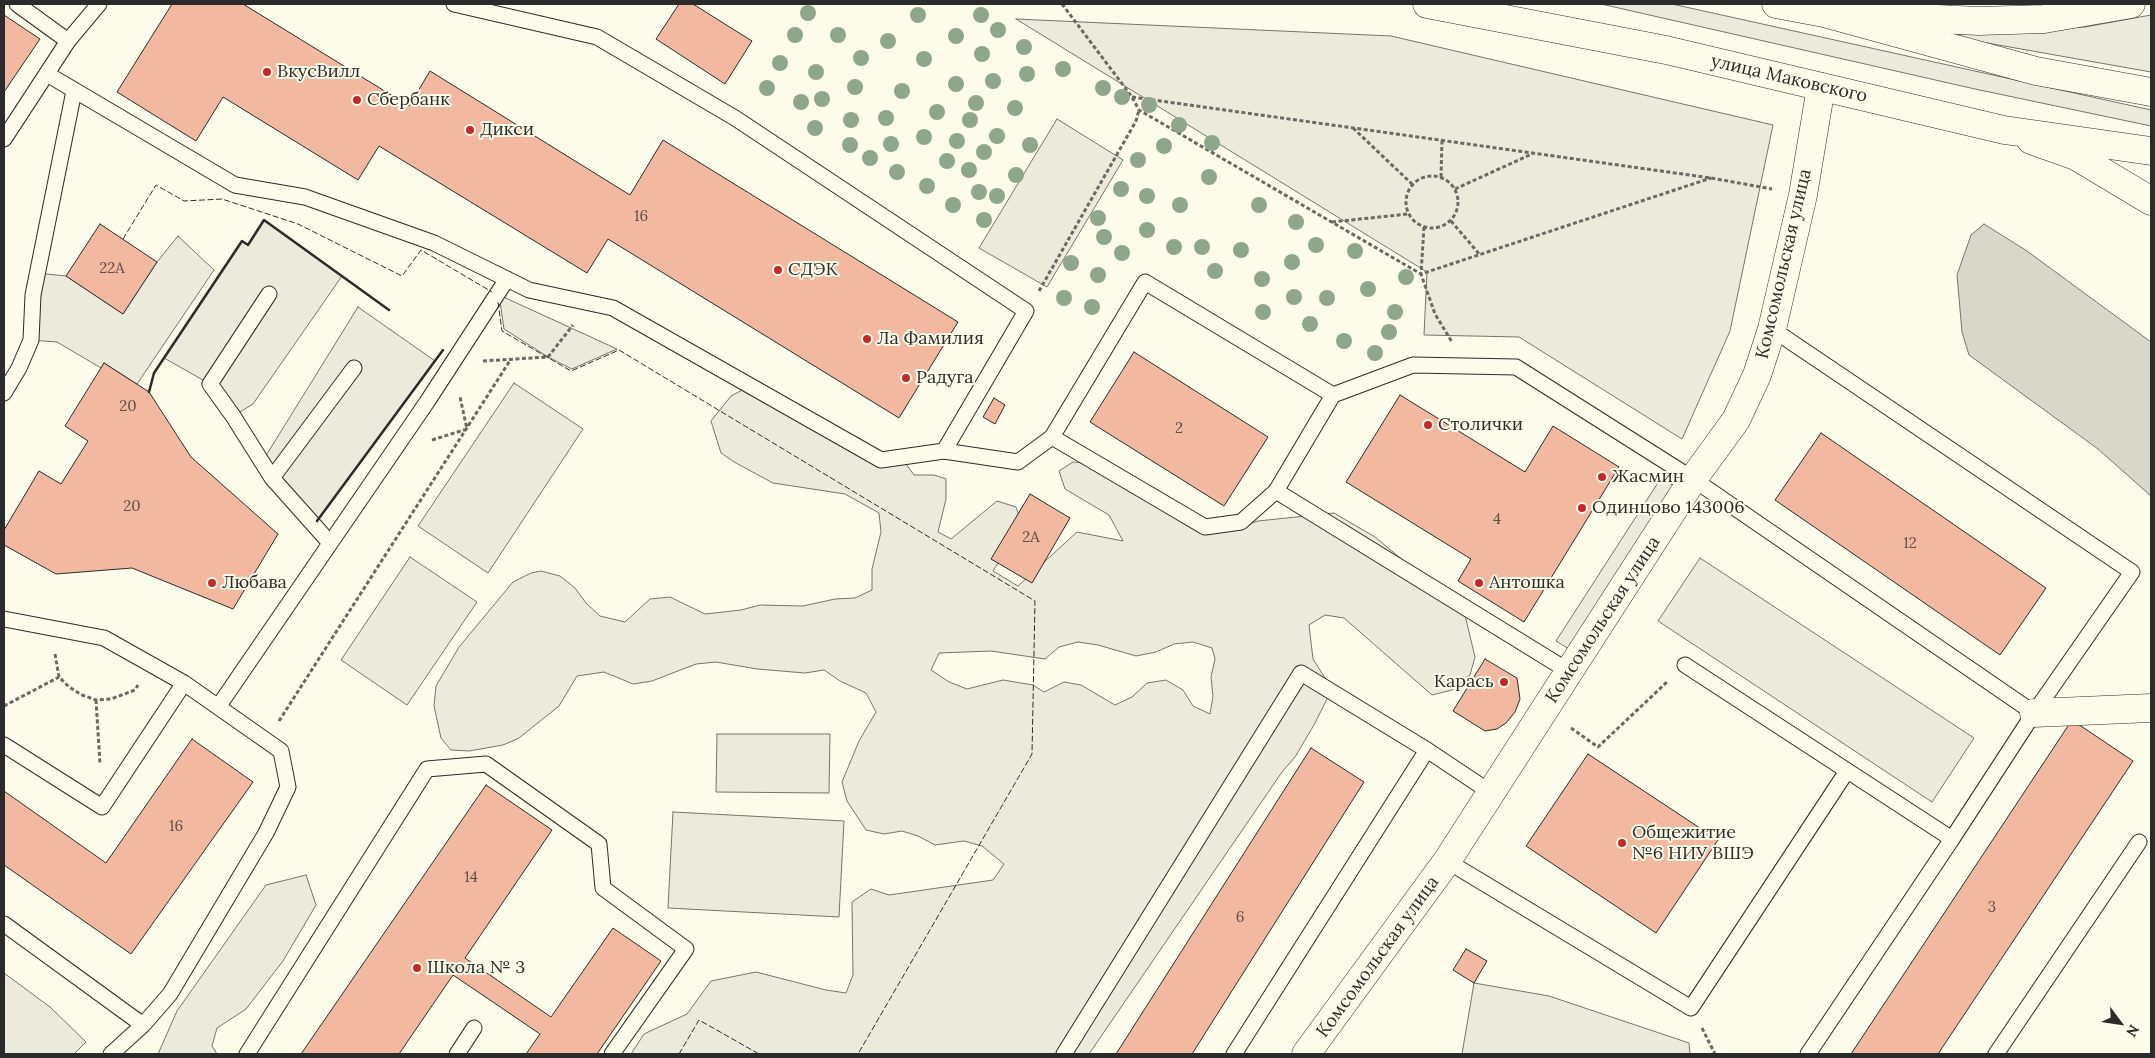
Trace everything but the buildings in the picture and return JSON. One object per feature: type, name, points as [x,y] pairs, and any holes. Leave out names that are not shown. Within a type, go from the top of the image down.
[{"type":"street","name":"улица Маковского","points":[[1427,4],[1666,50],[2004,130],[2151,151]]},
{"type":"street","points":[[1776,4],[1824,14],[2036,71],[2151,92]]},
{"type":"street","points":[[1824,14],[1979,21],[2025,20],[2044,19],[2131,4]]},
{"type":"street","name":"Комсомольская улица","points":[[1306,1054],[1447,861],[1693,479],[1736,420],[1757,375],[1772,329],[1803,195],[1821,87]]},
{"type":"street","points":[[2004,130],[2076,156],[2151,201]]},
{"type":"street","points":[[2034,714],[2151,708]]},
{"type":"lane","points":[[16,4],[68,41]]},
{"type":"lane","points":[[4,139],[68,41],[99,4]]},
{"type":"lane","points":[[454,4],[597,37],[735,118],[1026,311],[944,451]]},
{"type":"lane","points":[[46,74],[235,185],[305,196],[434,243],[529,290],[613,308],[881,460],[944,451],[1018,462],[1052,437],[1145,282],[1333,396]]},
{"type":"lane","points":[[4,393],[19,368],[30,340],[33,295],[74,91]]},
{"type":"lane","points":[[218,707],[391,454],[507,279]]},
{"type":"lane","points":[[269,294],[210,384],[233,416],[272,478],[330,543]]},
{"type":"lane","points":[[1772,329],[2132,572],[2034,714],[1808,1054]]},
{"type":"lane","points":[[1052,437],[1206,527],[1241,522],[1276,491],[1333,396],[1413,365],[1516,367],[1693,479],[2034,714]]},
{"type":"lane","points":[[272,478],[354,368]]},
{"type":"lane","points":[[1276,491],[1570,672]]},
{"type":"lane","points":[[4,620],[104,638],[184,683],[281,751],[288,787],[266,833],[170,994],[142,1025],[111,1054]]},
{"type":"lane","points":[[1685,665],[1952,840]]},
{"type":"lane","points":[[1064,1054],[1300,674],[1427,750],[1490,792]]},
{"type":"lane","points":[[4,745],[102,807],[184,683]]},
{"type":"lane","points":[[1234,1054],[1427,750]]},
{"type":"lane","points":[[247,1054],[427,769],[486,764],[599,844],[603,888],[686,949],[612,1054]]},
{"type":"lane","points":[[1447,861],[1691,1008],[1847,771]]},
{"type":"lane","points":[[1996,1054],[2139,842]]},
{"type":"lane","points":[[4,924],[142,1025]]},
{"type":"lane","points":[[457,1054],[474,1028]]},
{"type":"path","points":[[1062,4],[1132,96],[1139,110],[1421,274],[1711,178]]},
{"type":"path","points":[[1132,96],[1711,178],[1803,195]]},
{"type":"path","points":[[1026,311],[1136,122],[1139,110]]},
{"type":"path","points":[[1353,128],[1412,184]]},
{"type":"path","points":[[1441,177],[1442,140]]},
{"type":"path","points":[[1455,189],[1535,153]]},
{"type":"path","points":[[1425,176],[1441,177],[1455,189],[1458,200],[1457,211],[1451,221],[1438,228],[1424,227],[1408,214],[1405,199],[1412,184],[1425,176]]},
{"type":"path","points":[[1331,222],[1408,214]]},
{"type":"path","points":[[1451,221],[1480,255]]},
{"type":"path","points":[[1424,227],[1421,274],[1435,314],[1468,367]]},
{"type":"path","points":[[467,429],[452,363],[548,357],[588,302]]},
{"type":"path","points":[[267,741],[511,359]]},
{"type":"path","points":[[391,454],[467,429]]},
{"type":"path","points":[[60,630],[54,656],[59,677],[69,687],[96,700],[111,699],[135,690],[147,661]]},
{"type":"path","points":[[1598,747],[1685,665]]},
{"type":"path","points":[[4,706],[59,677]]},
{"type":"path","points":[[96,700],[102,807]]},
{"type":"shaded area","points":[[1601,4],[1672,4],[2151,110],[2151,126],[1975,89]]},
{"type":"shaded area","points":[[2151,15],[2151,72],[1942,35],[2085,27]]},
{"type":"shaded area","points":[[1016,19],[1391,36],[1773,125],[1730,331],[1682,439],[1519,337],[1424,335],[1427,272]]},
{"type":"shaded area","points":[[1057,119],[1123,160],[1047,287],[979,248]]},
{"type":"shaded area","points":[[264,220],[342,276],[253,404],[233,416],[210,384],[164,358],[242,241],[248,245]]},
{"type":"shaded area","points":[[1984,224],[2027,251],[2151,342],[2151,496],[2098,449],[1969,355],[1962,332],[1957,275],[1971,235]]},
{"type":"shaded area","points":[[178,236],[214,270],[137,384],[104,363],[101,368],[57,342],[31,340],[37,273],[66,276],[123,314],[157,262]]},
{"type":"shaded area","points":[[499,295],[617,349],[572,369],[548,357],[504,329]]},
{"type":"shaded area","points":[[358,307],[435,361],[314,525],[262,462]]},
{"type":"shaded area","points":[[514,383],[583,429],[488,573],[418,526]]},
{"type":"shaded area","points":[[748,387],[853,444],[903,460],[914,475],[934,475],[946,479],[946,499],[938,532],[951,539],[997,501],[1016,507],[1022,524],[993,571],[1018,586],[1077,532],[1123,541],[1109,515],[1065,489],[1059,471],[1073,462],[1112,465],[1152,504],[1199,533],[1218,533],[1258,521],[1334,513],[1375,537],[1464,611],[1475,657],[1470,675],[1452,690],[1432,695],[1344,618],[1325,615],[1309,625],[1313,659],[1332,689],[1314,725],[1295,757],[1282,772],[1089,1054],[631,1054],[644,1034],[687,1014],[711,981],[756,972],[826,990],[846,993],[853,975],[852,902],[871,889],[889,895],[993,880],[1004,864],[982,846],[964,841],[935,845],[918,836],[902,831],[884,834],[866,830],[847,801],[842,782],[859,741],[876,712],[866,693],[840,681],[824,670],[805,673],[757,669],[716,662],[696,664],[652,681],[633,684],[604,672],[577,676],[559,706],[519,738],[503,745],[469,751],[451,750],[441,738],[434,706],[436,686],[459,647],[513,582],[531,573],[541,571],[560,576],[575,588],[586,603],[600,616],[625,622],[650,599],[670,597],[705,614],[741,610],[760,605],[803,606],[835,599],[855,598],[872,590],[872,569],[881,532],[879,513],[845,494],[773,483],[721,453],[711,421],[731,396]],"holes":[[[1078,642],[1098,645],[1136,656],[1156,652],[1174,644],[1193,642],[1212,648],[1215,659],[1211,677],[1213,696],[1210,714],[1193,706],[1183,690],[1166,680],[1147,683],[1132,697],[1115,705],[1081,685],[1064,682],[1044,692],[1033,685],[1003,680],[967,689],[949,682],[931,670],[939,653],[991,651],[1045,659],[1059,647]]]},
{"type":"shaded area","points":[[1661,478],[1674,486],[1569,649],[1556,641]]},
{"type":"shaded area","points":[[410,557],[477,602],[407,705],[341,660]]},
{"type":"shaded area","points":[[1700,558],[1974,738],[1932,802],[1658,621]]},
{"type":"shaded area","points":[[717,734],[830,734],[829,793],[716,792]]},
{"type":"shaded area","points":[[673,812],[844,821],[839,917],[668,908]]},
{"type":"shaded area","points":[[306,875],[316,905],[283,961],[246,1009],[217,1028],[212,1046],[217,1054],[158,1054],[177,1011],[266,885]]},
{"type":"shaded area","points":[[4,973],[50,1007],[86,1042],[74,1054],[4,1054]]},
{"type":"shaded area","points":[[1474,983],[1549,996],[1689,1043],[1690,1054],[1462,1054]]},
{"type":"fence","points":[[123,239],[156,185],[184,201],[222,199],[298,224],[402,276],[421,250],[492,292]]},
{"type":"fence","points":[[498,302],[502,331],[571,371],[619,350],[1035,601],[1032,754],[858,1054]]},
{"type":"fence","points":[[679,1054],[699,1020],[759,1054]]},
{"type":"wall","points":[[149,392],[154,373],[242,241],[248,245],[264,220],[389,310]]},
{"type":"wall","points":[[317,521],[443,350]]},
{"type":"place","name":"ВкусВилл","points":[[267,72]]},
{"type":"place","name":"Сбербанк","points":[[357,100]]},
{"type":"place","name":"Дикси","points":[[470,130]]},
{"type":"place","name":"СДЭК","points":[[778,270]]},
{"type":"place","name":"Ла Фамилия","points":[[867,339]]},
{"type":"place","name":"Радуга","points":[[906,378]]},
{"type":"place","name":"Столички","points":[[1428,425]]},
{"type":"place","name":"Жасмин","points":[[1602,477]]},
{"type":"place","name":"Одинцово 143006","points":[[1582,508]]},
{"type":"place","name":"Любава","points":[[212,583]]},
{"type":"place","name":"Антошка","points":[[1479,583]]},
{"type":"place","name":"Карась","points":[[1504,682]]},
{"type":"place","name":"Общежитие №6 НИУ ВШЭ","points":[[1622,843]]},
{"type":"place","name":"Школа № 3","points":[[417,968]]}]
